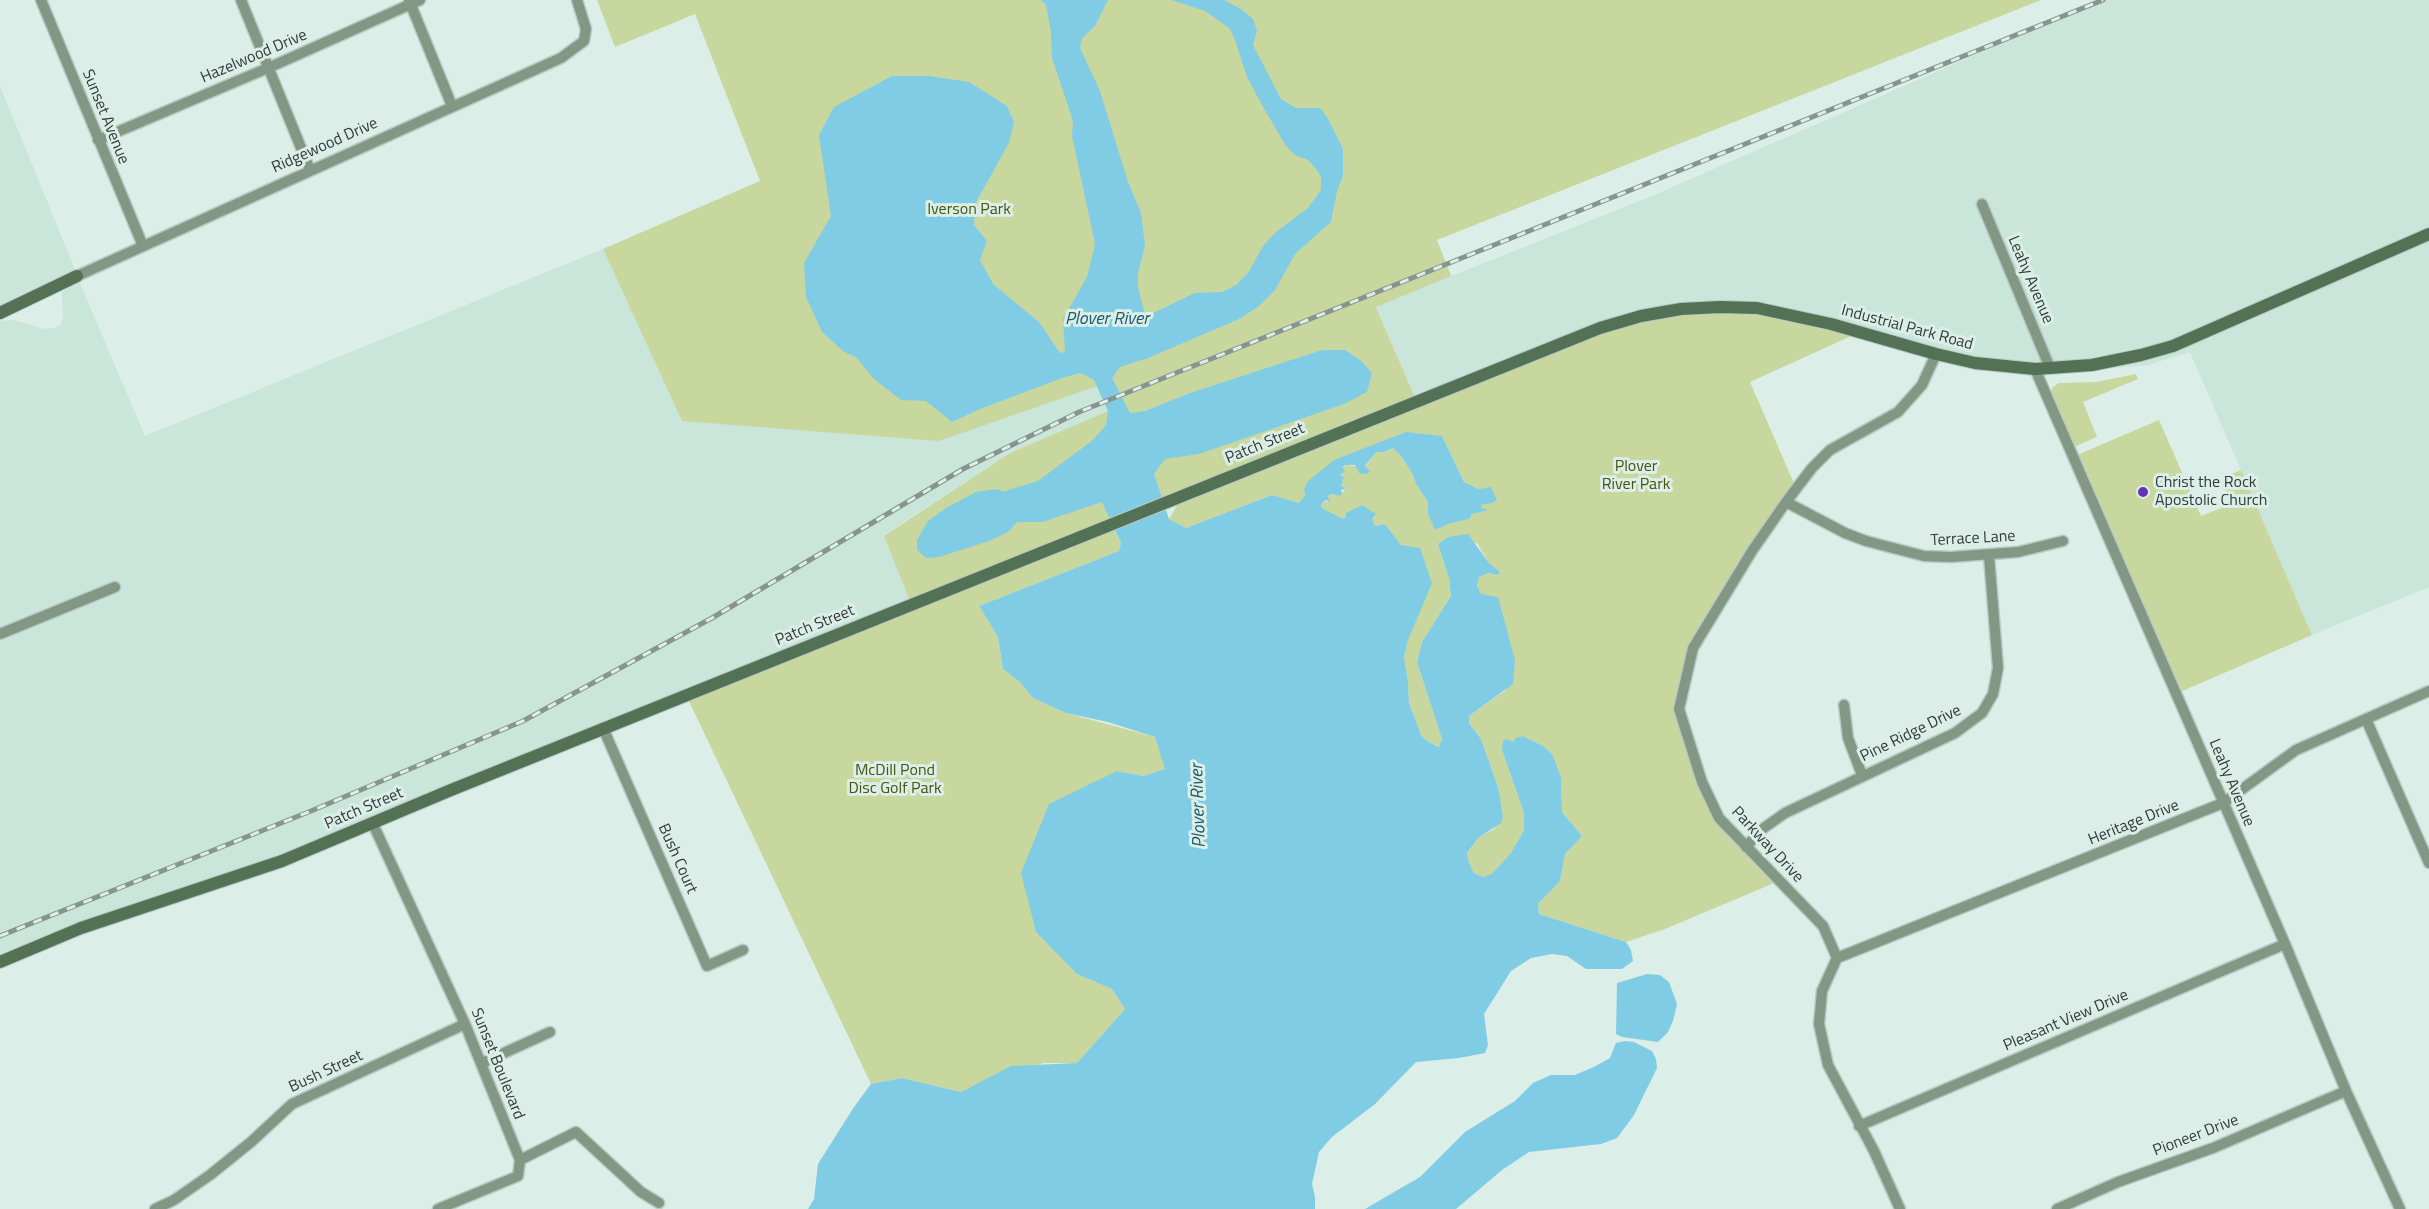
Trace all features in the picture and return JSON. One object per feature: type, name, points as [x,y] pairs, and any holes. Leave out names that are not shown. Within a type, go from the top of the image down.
[{"type":"street","points":[[241,0],[310,170]]},
{"type":"street","name":"Ridgewood Drive","points":[[77,276],[561,58],[584,41],[586,29],[577,0]]},
{"type":"street","name":"Sunset Avenue","points":[[44,1],[98,141],[143,246]]},
{"type":"street","points":[[413,1],[452,106]]},
{"type":"street","name":"Hazelwood Drive","points":[[98,141],[268,68],[413,1]]},
{"type":"street","name":"Leahy Avenue","points":[[1982,204],[2050,368]]},
{"type":"street","name":"Industrial Park Road","points":[[1641,316],[1681,309],[1757,308],[1831,324],[1975,363],[2035,369],[2092,365],[2173,346],[2429,234]]},
{"type":"street","points":[[0,313],[77,276]]},
{"type":"street","name":"Patch Street","points":[[0,962],[81,928],[273,865],[1101,528],[1600,328],[1641,316]]},
{"type":"street","name":"Parkway Drive","points":[[1837,958],[1823,926],[1719,818],[1694,761],[1679,709],[1693,648],[1752,551],[1786,502],[1812,468],[1830,450],[1898,412],[1922,385],[1936,354]]},
{"type":"street","name":"Leahy Avenue","points":[[2035,369],[2285,944],[2346,1091],[2400,1209]]},
{"type":"street","name":"Terrace Lane","points":[[1786,502],[1845,533],[1924,556],[1989,556],[2018,552],[2063,541]]},
{"type":"street","name":"Pine Ridge Drive","points":[[1746,847],[1761,831],[1785,813],[1955,733],[1977,718],[1988,704],[1997,681],[1998,668],[1989,556]]},
{"type":"street","points":[[0,634],[115,587]]},
{"type":"street","name":"Heritage Drive","points":[[1837,958],[2223,803],[2296,750],[2429,690]]},
{"type":"street","points":[[1844,705],[1848,738],[1862,775]]},
{"type":"street","points":[[2366,719],[2429,863]]},
{"type":"street","name":"Bush Court","points":[[603,729],[707,966],[743,950]]},
{"type":"street","name":"Sunset Boulevard","points":[[373,824],[465,1024],[520,1160]]},
{"type":"street","name":"Pleasant View Drive","points":[[1859,1126],[2285,944]]},
{"type":"street","points":[[1837,958],[1822,991],[1819,1024],[1828,1065],[1874,1151],[1899,1209]]},
{"type":"street","name":"Bush Street","points":[[155,1209],[174,1200],[210,1175],[251,1142],[292,1104],[465,1024]]},
{"type":"street","points":[[482,1063],[550,1032]]},
{"type":"street","name":"Pioneer Drive","points":[[2057,1209],[2118,1182],[2213,1148],[2346,1091]]},
{"type":"street","points":[[438,1209],[518,1176],[520,1160],[576,1132],[641,1192],[658,1203]]},
{"type":"shaded area","points":[[2101,0],[2429,0],[2429,587],[2312,635],[2190,352],[2148,365],[2071,372],[1975,363],[1860,332],[1416,400],[1376,306],[1654,195]]},
{"type":"shaded area","points":[[0,86],[76,272],[0,306]]},
{"type":"shaded area","points":[[603,249],[682,421],[1097,386],[1108,411],[1010,453],[884,535],[911,605],[348,835],[0,962],[0,321],[13,320],[44,329],[55,328],[61,324],[63,318],[62,292],[79,281],[145,436]]},
{"type":"green space","points":[[597,0],[2041,0],[1437,240],[1451,276],[1376,307],[1416,400],[1600,328],[1720,307],[1860,332],[1750,382],[1796,488],[1693,648],[1679,709],[1710,800],[1779,881],[1665,929],[1626,942],[1539,914],[1538,904],[1560,881],[1565,854],[1582,836],[1562,812],[1561,777],[1543,746],[1523,736],[1502,750],[1524,813],[1524,830],[1511,853],[1492,875],[1483,877],[1474,873],[1467,853],[1478,838],[1494,829],[1503,816],[1499,791],[1481,739],[1469,723],[1469,716],[1506,690],[1477,586],[1479,577],[1488,573],[1499,575],[1500,572],[1489,563],[1477,543],[1438,544],[1449,578],[1451,596],[1422,642],[1417,662],[1442,739],[1440,747],[1427,741],[1421,735],[1409,703],[1404,657],[1408,640],[1401,545],[1385,524],[1375,526],[1371,519],[1376,515],[1353,510],[1343,519],[1322,508],[1321,503],[1329,501],[1327,496],[1333,494],[1339,496],[1346,488],[1341,486],[1344,477],[1339,476],[1345,465],[1365,467],[1376,452],[1384,452],[1393,448],[1402,457],[1428,502],[1428,514],[1448,524],[1469,519],[1472,514],[1488,510],[1481,508],[1481,505],[1492,503],[1479,489],[1464,482],[1442,436],[1334,460],[1304,489],[1305,496],[1299,503],[1272,495],[1186,528],[1169,519],[1179,502],[1114,529],[1121,543],[1119,551],[979,606],[998,637],[1003,669],[1020,682],[1033,698],[1066,713],[1155,737],[1166,769],[1143,776],[1117,771],[1077,974],[1112,989],[1125,1009],[1077,1063],[1044,1063],[985,1080],[961,1092],[902,1078],[871,1084],[688,699],[913,609],[884,536],[1010,453],[1108,411],[1097,386],[939,441],[682,421],[603,249],[760,181],[695,14],[615,47]]},
{"type":"green space","points":[[2136,374],[2138,379],[2083,402],[2097,437],[2074,447],[2050,393],[2053,387],[2059,383],[2096,382]]},
{"type":"green space","points":[[2159,420],[2201,516],[2231,504],[2221,479],[2241,470],[2312,635],[2180,692],[2077,455]]},
{"type":"water","name":"Plover River","points":[[1041,0],[1108,0],[1095,26],[1082,38],[1080,48],[1100,91],[1128,182],[1141,213],[1145,246],[1138,273],[1138,287],[1144,312],[1151,314],[1195,293],[1222,292],[1236,285],[1248,273],[1263,246],[1276,232],[1308,208],[1321,190],[1321,177],[1317,170],[1308,160],[1295,155],[1286,146],[1262,105],[1247,77],[1229,28],[1205,11],[1171,0],[1224,0],[1241,9],[1253,19],[1257,31],[1253,45],[1281,99],[1296,108],[1320,108],[1327,117],[1343,149],[1343,176],[1337,191],[1331,222],[1295,254],[1275,290],[1258,307],[1237,320],[1148,358],[1120,367],[1112,378],[1130,413],[1145,411],[1190,393],[1322,350],[1345,350],[1360,360],[1372,373],[1367,392],[1344,404],[1199,454],[1165,459],[1154,474],[1169,519],[1186,528],[1272,495],[1299,503],[1305,496],[1304,489],[1308,481],[1334,460],[1406,432],[1442,436],[1464,482],[1479,489],[1491,487],[1497,500],[1481,505],[1482,508],[1489,510],[1472,514],[1469,519],[1435,530],[1428,514],[1428,502],[1402,457],[1393,448],[1384,452],[1376,452],[1365,466],[1370,472],[1366,474],[1359,473],[1355,465],[1345,465],[1343,467],[1345,472],[1339,475],[1344,477],[1341,486],[1347,488],[1341,490],[1342,494],[1339,496],[1333,494],[1327,496],[1331,502],[1326,500],[1321,504],[1322,508],[1343,519],[1346,513],[1362,505],[1376,514],[1372,519],[1375,526],[1385,524],[1401,545],[1420,548],[1432,583],[1408,640],[1404,657],[1409,703],[1421,735],[1439,747],[1442,739],[1417,662],[1422,642],[1451,596],[1449,578],[1438,544],[1448,537],[1468,534],[1489,563],[1500,572],[1499,575],[1488,573],[1479,577],[1477,586],[1481,594],[1498,597],[1515,660],[1513,684],[1469,716],[1469,723],[1481,739],[1499,791],[1503,816],[1501,823],[1478,838],[1467,853],[1469,863],[1474,873],[1483,877],[1492,874],[1511,853],[1524,830],[1524,813],[1502,750],[1503,741],[1506,739],[1513,742],[1516,738],[1523,736],[1543,746],[1552,754],[1561,777],[1562,812],[1582,836],[1565,854],[1560,881],[1538,904],[1539,914],[1626,942],[1631,950],[1633,961],[1622,969],[1586,969],[1567,956],[1552,954],[1531,958],[1511,971],[1484,1014],[1488,1045],[1485,1053],[1416,1062],[1375,1104],[1332,1137],[1319,1152],[1312,1184],[1315,1209],[808,1209],[814,1199],[818,1164],[871,1084],[902,1078],[961,1092],[1011,1066],[1077,1063],[1125,1009],[1112,989],[1077,974],[1036,932],[1021,873],[1049,804],[1117,771],[1143,776],[1165,769],[1155,737],[1108,722],[1066,713],[1033,698],[1020,682],[1003,669],[998,637],[979,606],[1119,551],[1121,543],[1102,502],[1043,522],[1017,522],[1008,532],[989,541],[939,557],[926,558],[917,550],[917,540],[928,521],[946,508],[976,492],[999,489],[1002,492],[1038,481],[1093,440],[1106,425],[1108,411],[1094,380],[1080,373],[980,409],[952,422],[926,401],[901,400],[874,379],[857,358],[843,351],[822,332],[806,297],[804,263],[831,216],[819,135],[834,107],[892,76],[929,76],[969,82],[1007,106],[1014,122],[1009,143],[975,204],[974,225],[987,241],[980,260],[993,284],[1039,322],[1060,353],[1065,352],[1063,319],[1087,277],[1095,244],[1072,136],[1073,121],[1052,58],[1051,32],[1046,5]]},
{"type":"water","points":[[1647,974],[1660,975],[1669,982],[1677,1004],[1668,1032],[1658,1042],[1622,1037],[1616,1034],[1617,983]]},
{"type":"water","points":[[1634,1042],[1652,1051],[1657,1068],[1634,1115],[1617,1138],[1601,1144],[1529,1152],[1502,1170],[1456,1209],[1365,1209],[1420,1177],[1465,1132],[1515,1101],[1533,1083],[1551,1075],[1575,1075],[1596,1066],[1610,1058],[1616,1043]]},
{"type":"railway","points":[[0,936],[311,811],[523,721],[712,618],[963,469],[1079,412],[2103,0]]},
{"type":"place","name":"Christ the Rock Apostolic Church","points":[[2143,492]]},
{"type":"park label","name":"Iverson Park","points":[[969,210]]},
{"type":"park label","name":"Plover River Park","points":[[1636,476]]},
{"type":"park label","name":"McDill Pond Disc Golf Park","points":[[895,780]]}]
